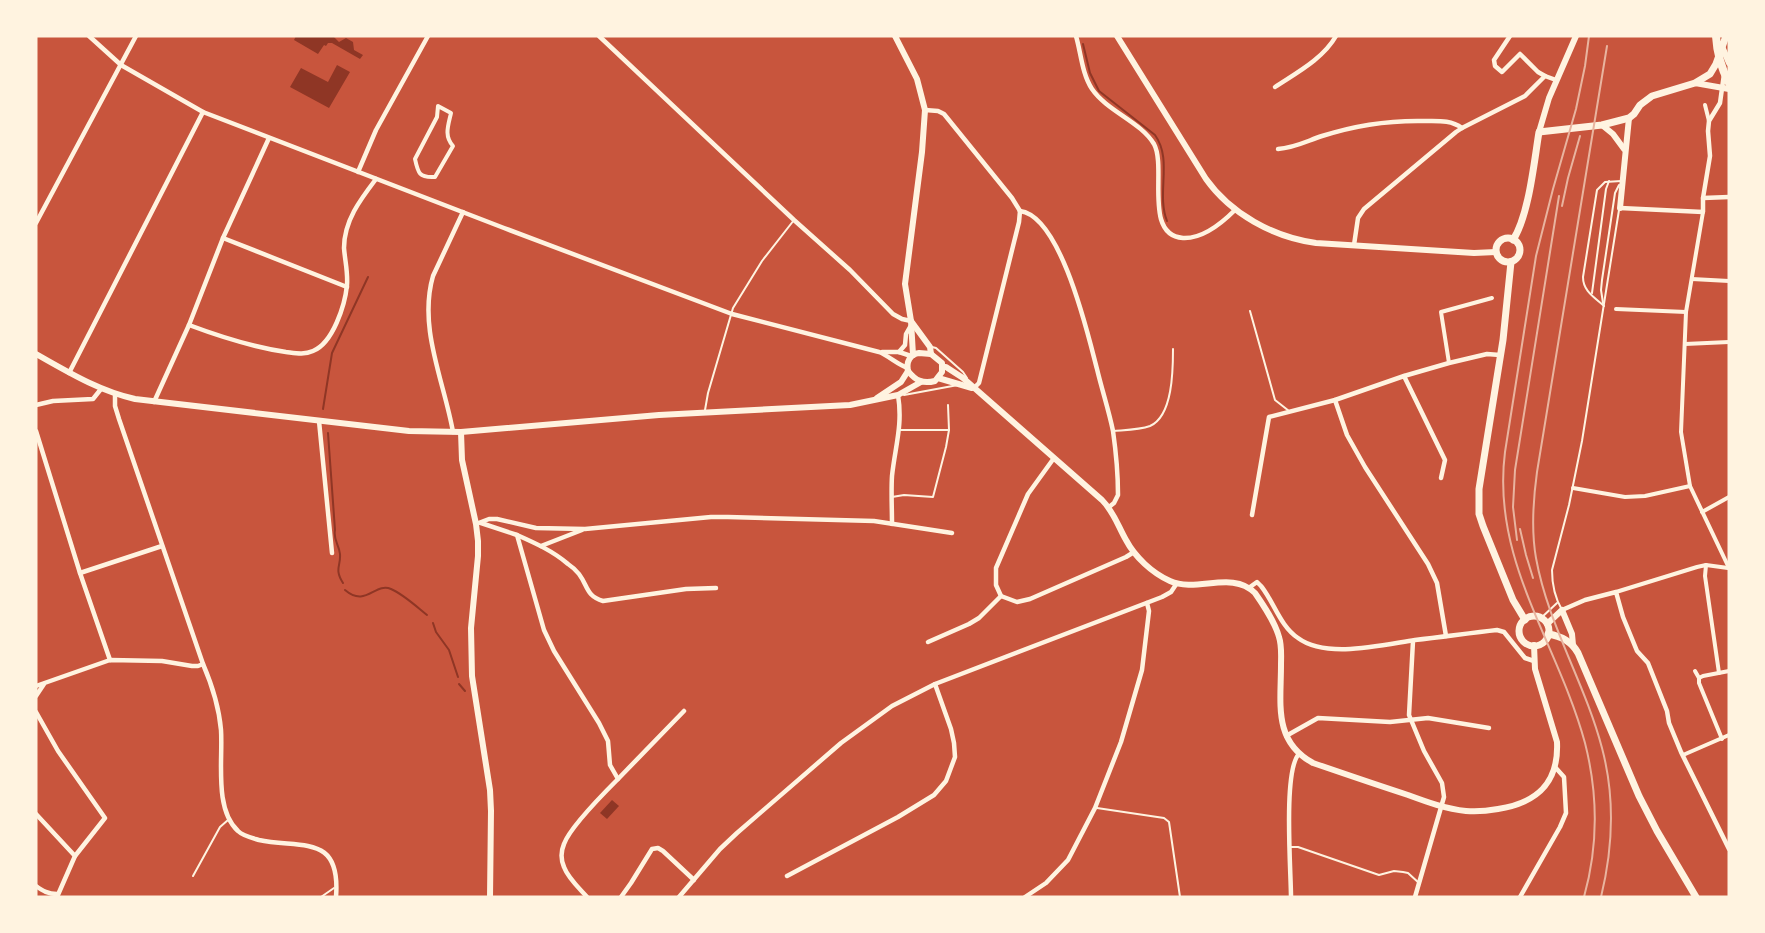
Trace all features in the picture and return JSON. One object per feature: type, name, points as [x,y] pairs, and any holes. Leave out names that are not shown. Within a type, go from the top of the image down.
[{"type":"main road","points":[[1717,36],[1719,58],[1727,86]]},
{"type":"main road","points":[[1513,240],[1525,211],[1539,132],[1602,125],[1629,118],[1643,102],[1652,96],[1695,83],[1710,74],[1719,58],[1726,36]]},
{"type":"main road","points":[[1513,240],[1520,249],[1517,257],[1510,262],[1501,260],[1496,252],[1497,246],[1501,241],[1513,240]]},
{"type":"main road","points":[[1510,262],[1500,354],[1478,503],[1483,526],[1513,600],[1526,618]]},
{"type":"main road","points":[[1536,616],[1541,618],[1547,624],[1548,634],[1544,642],[1536,645],[1527,644],[1520,636],[1520,627],[1526,618],[1536,616]]},
{"type":"main road","points":[[1548,634],[1570,643],[1578,653],[1639,796],[1693,896]]},
{"type":"street","points":[[89,36],[121,64],[203,112],[732,314],[879,352],[908,369],[913,377],[923,382]]},
{"type":"street","points":[[36,223],[136,36]]},
{"type":"street","points":[[358,172],[376,130],[428,36]]},
{"type":"street","points":[[36,354],[101,389],[154,402],[319,421],[453,432],[704,412],[850,405],[898,395],[923,382],[935,381],[942,372],[942,363],[910,324],[893,314],[850,270],[599,36]]},
{"type":"street","points":[[873,400],[901,381],[912,355],[905,284],[922,152],[925,110],[917,79],[895,36]]},
{"type":"street","points":[[1076,36],[1084,72],[1092,88],[1106,104],[1143,132],[1154,145],[1158,160],[1158,210],[1162,222],[1169,231],[1180,237],[1192,238],[1219,224],[1235,210]]},
{"type":"street","points":[[1117,36],[1206,179],[1222,199],[1235,210],[1259,224],[1293,238],[1316,243],[1474,253],[1496,252]]},
{"type":"street","points":[[1275,87],[1315,60],[1332,44],[1336,36]]},
{"type":"street","points":[[1510,36],[1494,60],[1502,72],[1520,54],[1538,72],[1556,80]]},
{"type":"street","points":[[1539,132],[1556,80],[1576,36]]},
{"type":"street","points":[[1717,36],[1729,63]]},
{"type":"street","points":[[1354,245],[1358,218],[1364,209],[1382,193],[1462,128],[1525,96],[1545,76]]},
{"type":"street","points":[[1695,83],[1705,86],[1727,86],[1709,122]]},
{"type":"street","points":[[1705,105],[1709,122],[1710,156],[1686,312],[1681,432],[1690,486],[1729,568]]},
{"type":"street","points":[[438,106],[451,113],[447,132],[448,140],[453,146],[435,177],[424,178],[421,176],[415,159],[437,117],[438,106]]},
{"type":"street","points":[[925,110],[944,114],[1020,211],[979,383],[974,388]]},
{"type":"street","points":[[69,373],[203,112]]},
{"type":"street","points":[[1629,118],[1620,208],[1702,212]]},
{"type":"street","points":[[1278,149],[1289,148],[1344,130],[1386,122],[1445,121],[1456,123],[1462,128]]},
{"type":"street","points":[[1602,125],[1613,134],[1625,150]]},
{"type":"street","points":[[154,402],[269,138]]},
{"type":"street","points":[[189,326],[265,349],[302,354],[320,348],[331,333],[342,310],[347,287],[344,246],[347,228],[356,208],[376,179]]},
{"type":"street","points":[[1703,198],[1729,197]]},
{"type":"street","points":[[1020,211],[1027,212],[1034,217],[1048,233],[1067,268],[1076,292],[1113,431],[1118,495],[1109,507]]},
{"type":"street","points":[[453,432],[433,349],[428,310],[433,276],[463,212]]},
{"type":"street","points":[[224,238],[347,287]]},
{"type":"street","points":[[1692,279],[1729,281]]},
{"type":"street","points":[[1449,363],[1441,312],[1492,298]]},
{"type":"street","points":[[1616,309],[1686,312]]},
{"type":"street","points":[[899,352],[905,345],[910,324]]},
{"type":"street","points":[[1684,344],[1729,342]]},
{"type":"street","points":[[879,352],[899,352],[912,355],[919,352],[934,353]]},
{"type":"street","points":[[1252,515],[1269,417],[1335,400],[1449,363],[1487,354],[1500,354]]},
{"type":"street","points":[[942,367],[946,367],[963,378],[1109,507],[1126,541],[1155,572],[1177,583],[1192,585],[1232,582],[1250,587],[1261,601],[1279,637],[1282,717],[1286,736],[1293,748],[1313,763],[1442,807],[1474,812],[1510,807],[1533,798],[1550,780],[1556,767],[1557,755],[1557,742],[1536,674],[1534,661],[1536,645]]},
{"type":"street","points":[[1404,376],[1445,460],[1440,478]]},
{"type":"street","points":[[938,378],[974,388]]},
{"type":"street","points":[[37,404],[93,399],[101,389]]},
{"type":"street","points":[[115,394],[115,406],[119,419],[218,708],[221,729],[223,797],[228,819],[240,833],[251,838],[298,843],[320,849],[332,864],[336,897]]},
{"type":"street","points":[[892,524],[892,476],[900,430],[901,409],[898,395]]},
{"type":"street","points":[[1335,400],[1347,435],[1428,564],[1437,583],[1446,636]]},
{"type":"street","points":[[319,421],[332,553]]},
{"type":"street","points":[[36,431],[110,660]]},
{"type":"street","points":[[461,432],[462,460],[479,523],[471,628],[471,659],[490,790],[490,897]]},
{"type":"street","points":[[1054,458],[1028,494],[996,568],[996,585],[1001,596],[1017,602],[1030,599],[1134,552]]},
{"type":"street","points":[[1573,488],[1625,497],[1646,496],[1690,486]]},
{"type":"street","points":[[1702,512],[1729,497]]},
{"type":"street","points":[[479,523],[497,519],[536,528],[585,529],[711,517],[874,521],[952,533]]},
{"type":"street","points":[[479,523],[517,535],[541,546],[567,563],[578,573],[590,594],[603,602],[686,589],[716,588]]},
{"type":"street","points":[[541,546],[585,529]]},
{"type":"street","points":[[517,535],[544,630],[554,651],[608,741],[610,765],[618,779]]},
{"type":"street","points":[[80,573],[162,546]]},
{"type":"street","points":[[1547,624],[1562,610],[1585,600],[1706,565],[1729,568]]},
{"type":"street","points":[[1706,565],[1705,576],[1719,670]]},
{"type":"street","points":[[1250,587],[1257,582],[1289,631],[1311,645],[1334,649],[1358,649],[1497,630],[1504,632],[1525,658],[1534,661]]},
{"type":"street","points":[[679,897],[729,839],[823,758],[892,706],[935,684],[1147,603],[1171,592],[1177,583]]},
{"type":"street","points":[[1616,592],[1637,651],[1648,663],[1667,711],[1669,723],[1729,849]]},
{"type":"street","points":[[928,642],[980,618],[1001,596]]},
{"type":"street","points":[[1024,897],[1046,883],[1068,860],[1095,807],[1121,742],[1142,670],[1149,611],[1147,603]]},
{"type":"street","points":[[1562,610],[1572,634],[1570,643]]},
{"type":"street","points":[[1413,641],[1408,710],[1424,751],[1439,776],[1444,797],[1414,897]]},
{"type":"street","points":[[36,686],[110,660],[162,661],[192,666],[203,664]]},
{"type":"street","points":[[1695,670],[1722,739]]},
{"type":"street","points":[[1699,678],[1719,670],[1729,671]]},
{"type":"street","points":[[36,696],[44,684]]},
{"type":"street","points":[[787,876],[898,817],[934,795],[946,781],[955,757],[954,743],[935,684]]},
{"type":"street","points":[[586,897],[563,866],[561,856],[564,844],[571,832],[618,779],[684,711]]},
{"type":"street","points":[[36,712],[58,751],[105,818],[75,856],[57,896],[42,891],[36,886]]},
{"type":"street","points":[[1286,736],[1318,718],[1390,722],[1428,718],[1489,728]]},
{"type":"street","points":[[1683,755],[1729,735]]},
{"type":"street","points":[[1292,897],[1291,774],[1294,759],[1299,754]]},
{"type":"street","points":[[1520,897],[1566,813],[1564,777],[1556,767]]},
{"type":"street","points":[[36,814],[75,856]]},
{"type":"street","points":[[621,897],[652,849],[658,848],[663,851],[694,880]]},
{"type":"lane","points":[[1604,306],[1583,284],[1583,277],[1597,190],[1600,185],[1609,181],[1622,181]]},
{"type":"lane","points":[[1592,295],[1604,199],[1609,181]]},
{"type":"lane","points":[[1604,306],[1602,280],[1615,193],[1622,181]]},
{"type":"lane","points":[[1562,610],[1557,603],[1552,570],[1573,488],[1587,416],[1620,208]]},
{"type":"lane","points":[[704,412],[733,308],[762,261],[794,220]]},
{"type":"lane","points":[[1250,311],[1275,400],[1291,412]]},
{"type":"lane","points":[[1113,431],[1150,426],[1159,420],[1169,394],[1173,373],[1173,349]]},
{"type":"lane","points":[[934,353],[963,372],[974,388]]},
{"type":"lane","points":[[923,382],[935,389]]},
{"type":"lane","points":[[898,395],[959,385]]},
{"type":"lane","points":[[892,497],[904,495],[933,497],[949,430],[948,405]]},
{"type":"lane","points":[[900,430],[949,430]]},
{"type":"lane","points":[[1541,618],[1557,603]]},
{"type":"lane","points":[[1095,807],[1164,818],[1169,822],[1180,897]]},
{"type":"lane","points":[[193,876],[220,827],[228,819]]},
{"type":"lane","points":[[1290,847],[1379,875],[1394,871],[1408,873],[1419,883]]},
{"type":"lane","points":[[321,897],[336,887]]},
{"type":"shaded area","points":[[296,36],[333,36],[339,42],[346,38],[353,42],[354,50],[363,55],[360,59],[332,43],[324,45],[318,54],[294,40]]},
{"type":"shaded area","points":[[337,65],[350,72],[329,108],[290,87],[301,68],[328,82]]},
{"type":"shaded area","points":[[612,800],[619,806],[607,819],[600,813]]},
{"type":"waterway","points":[[1083,44],[1090,73],[1099,91],[1155,135],[1160,145],[1163,155],[1163,199],[1167,221]]},
{"type":"waterway","points":[[323,409],[332,353],[368,277]]},
{"type":"waterway","points":[[328,433],[335,537],[340,554],[338,568],[343,583]]},
{"type":"waterway","points":[[345,590],[352,595],[365,596],[380,589],[391,589],[427,615]]},
{"type":"waterway","points":[[433,623],[436,632],[449,650],[458,677]]},
{"type":"waterway","points":[[459,684],[465,691]]},
{"type":"railway","points":[[1584,897],[1592,859],[1595,820],[1589,762],[1573,706],[1517,566],[1508,529],[1503,492],[1505,452],[1536,256],[1576,109],[1589,36]]},
{"type":"railway","points":[[1601,897],[1608,860],[1611,822],[1606,766],[1595,724],[1549,607],[1542,583],[1534,547],[1533,515],[1537,472],[1607,46]]},
{"type":"railway","points":[[1562,206],[1580,136]]},
{"type":"railway","points":[[1517,540],[1513,507],[1515,470],[1559,196]]},
{"type":"railway","points":[[1520,529],[1533,578]]}]
